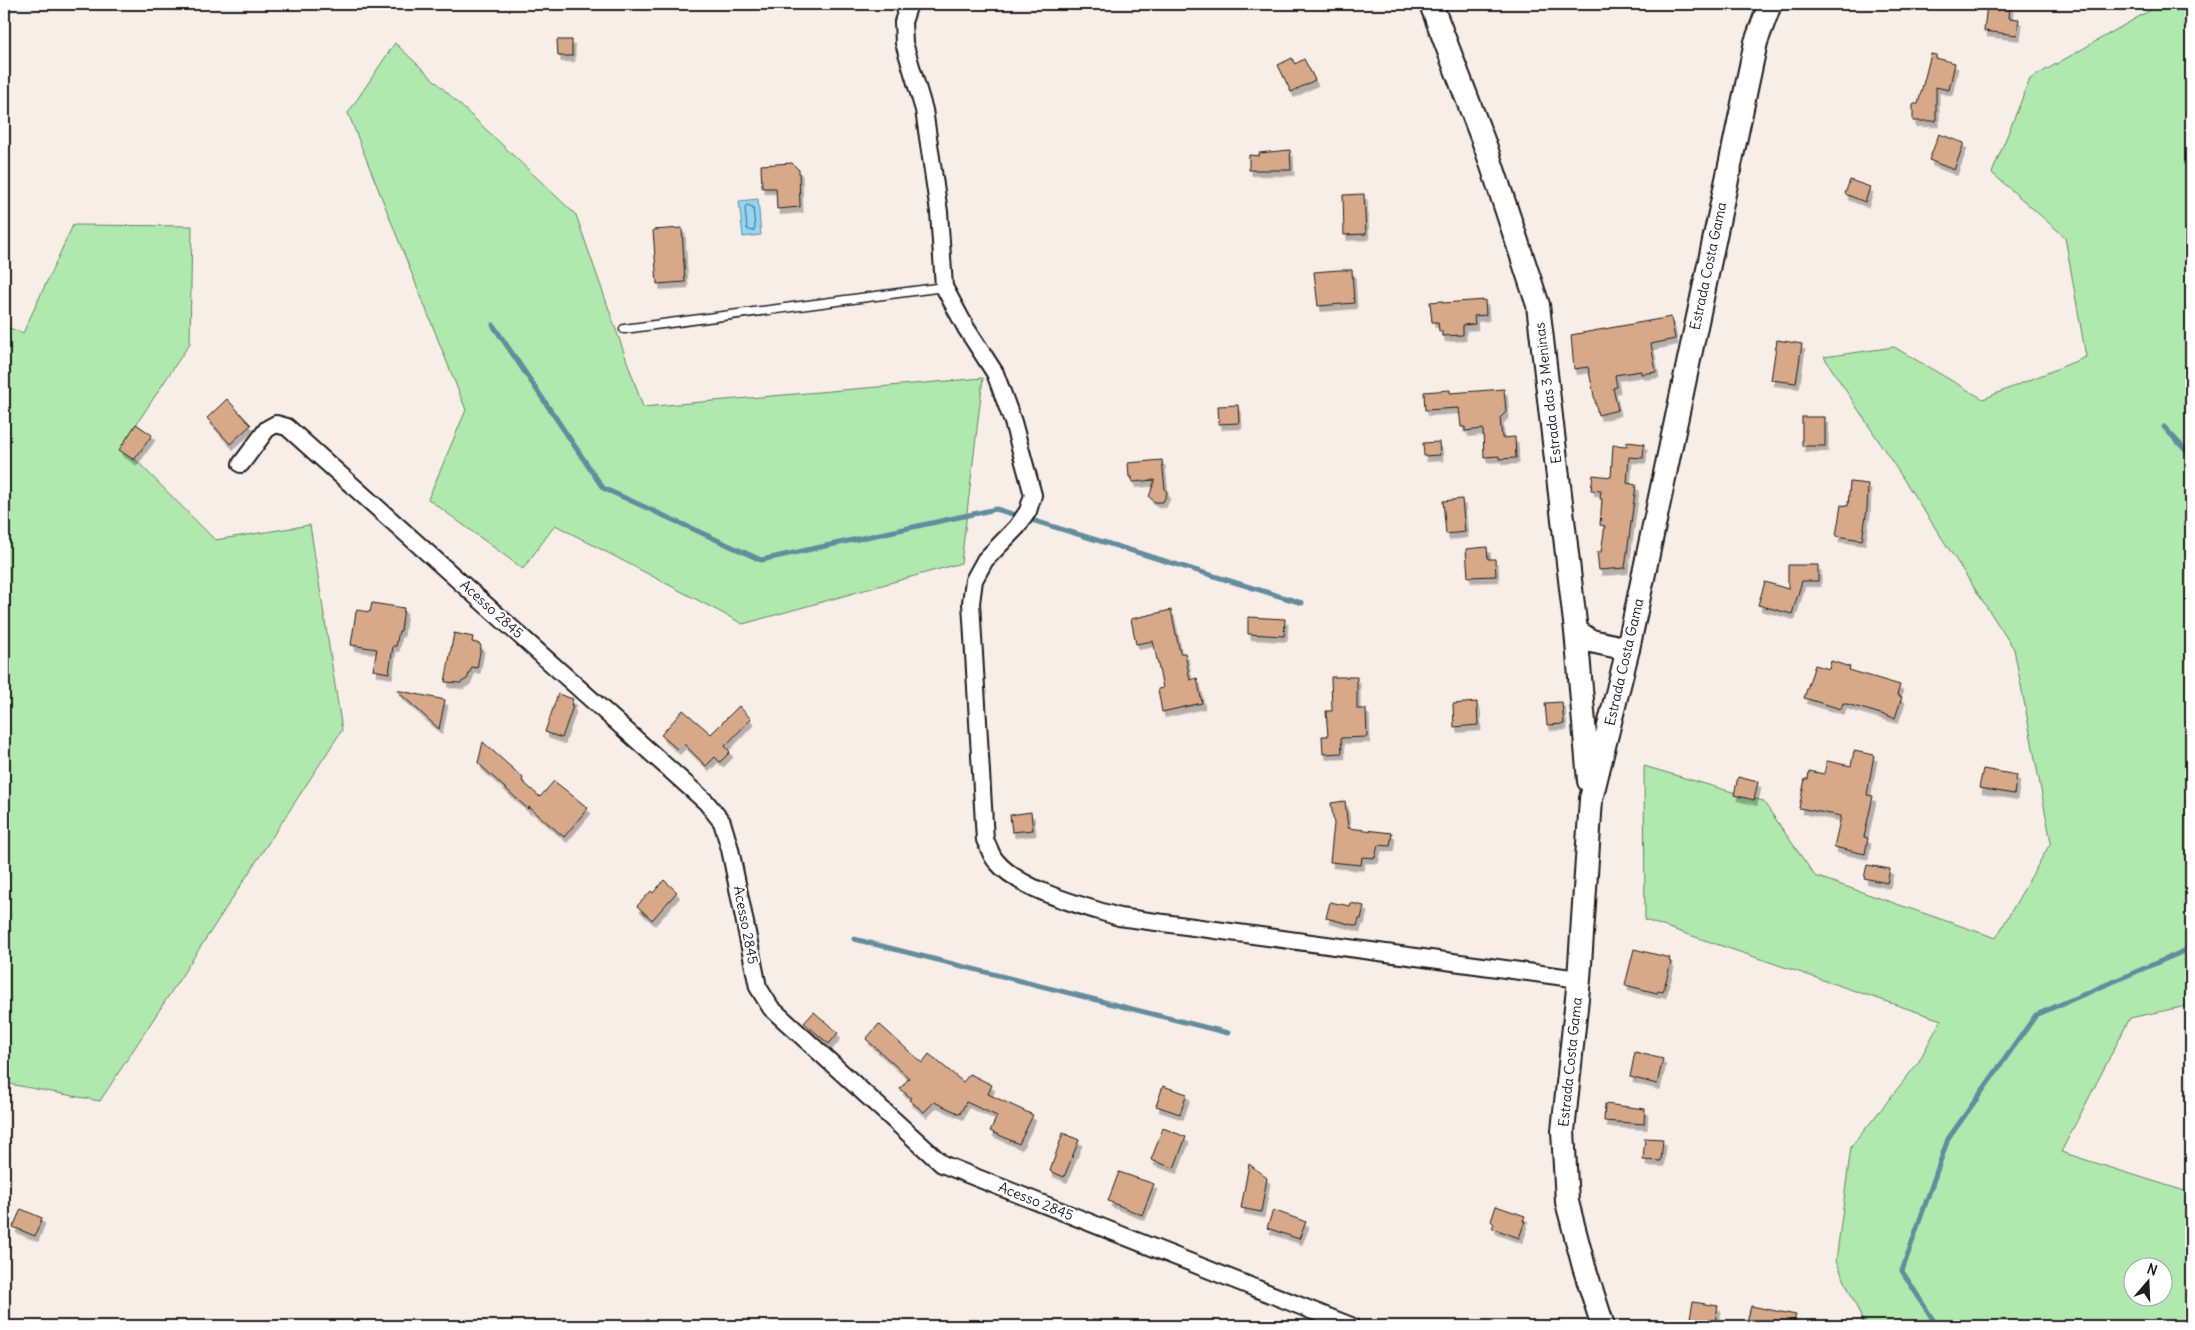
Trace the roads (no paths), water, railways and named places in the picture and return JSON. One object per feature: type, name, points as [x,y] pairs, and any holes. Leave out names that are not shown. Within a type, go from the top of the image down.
[{"type":"main road","name":"Estrada das 3 Meninas","points":[[1431,4],[1486,148],[1538,305],[1576,631],[1591,799]]},
{"type":"main road","name":"Estrada Costa Gama","points":[[1603,1326],[1584,1267],[1567,1202],[1563,1131],[1579,979],[1591,799],[1628,648],[1756,42],[1770,4]]},
{"type":"main road","points":[[1576,631],[1591,640],[1628,648]]},
{"type":"street","points":[[909,4],[903,22],[904,43],[924,110],[939,212],[944,287],[966,328],[995,373],[1013,422],[1033,495],[1028,512],[1017,527],[984,560],[974,580],[971,603],[986,840],[995,860],[1012,876],[1059,898],[1119,917],[1579,979]]},
{"type":"street","name":"Acesso 2845","points":[[241,464],[267,429],[276,424],[287,426],[706,802],[722,822],[728,840],[758,987],[771,1008],[942,1164],[1351,1326]]},
{"type":"lane","points":[[624,329],[944,287]]},
{"type":"water","points":[[758,199],[761,235],[743,237],[739,201]]},
{"type":"waterway","points":[[493,325],[603,488],[761,560],[996,509],[1302,603]]},
{"type":"waterway","points":[[2164,427],[2191,456]]},
{"type":"waterway","points":[[854,939],[1228,1033]]},
{"type":"waterway","points":[[1937,1326],[1902,1271],[1948,1139],[2036,1015],[2191,948]]}]
